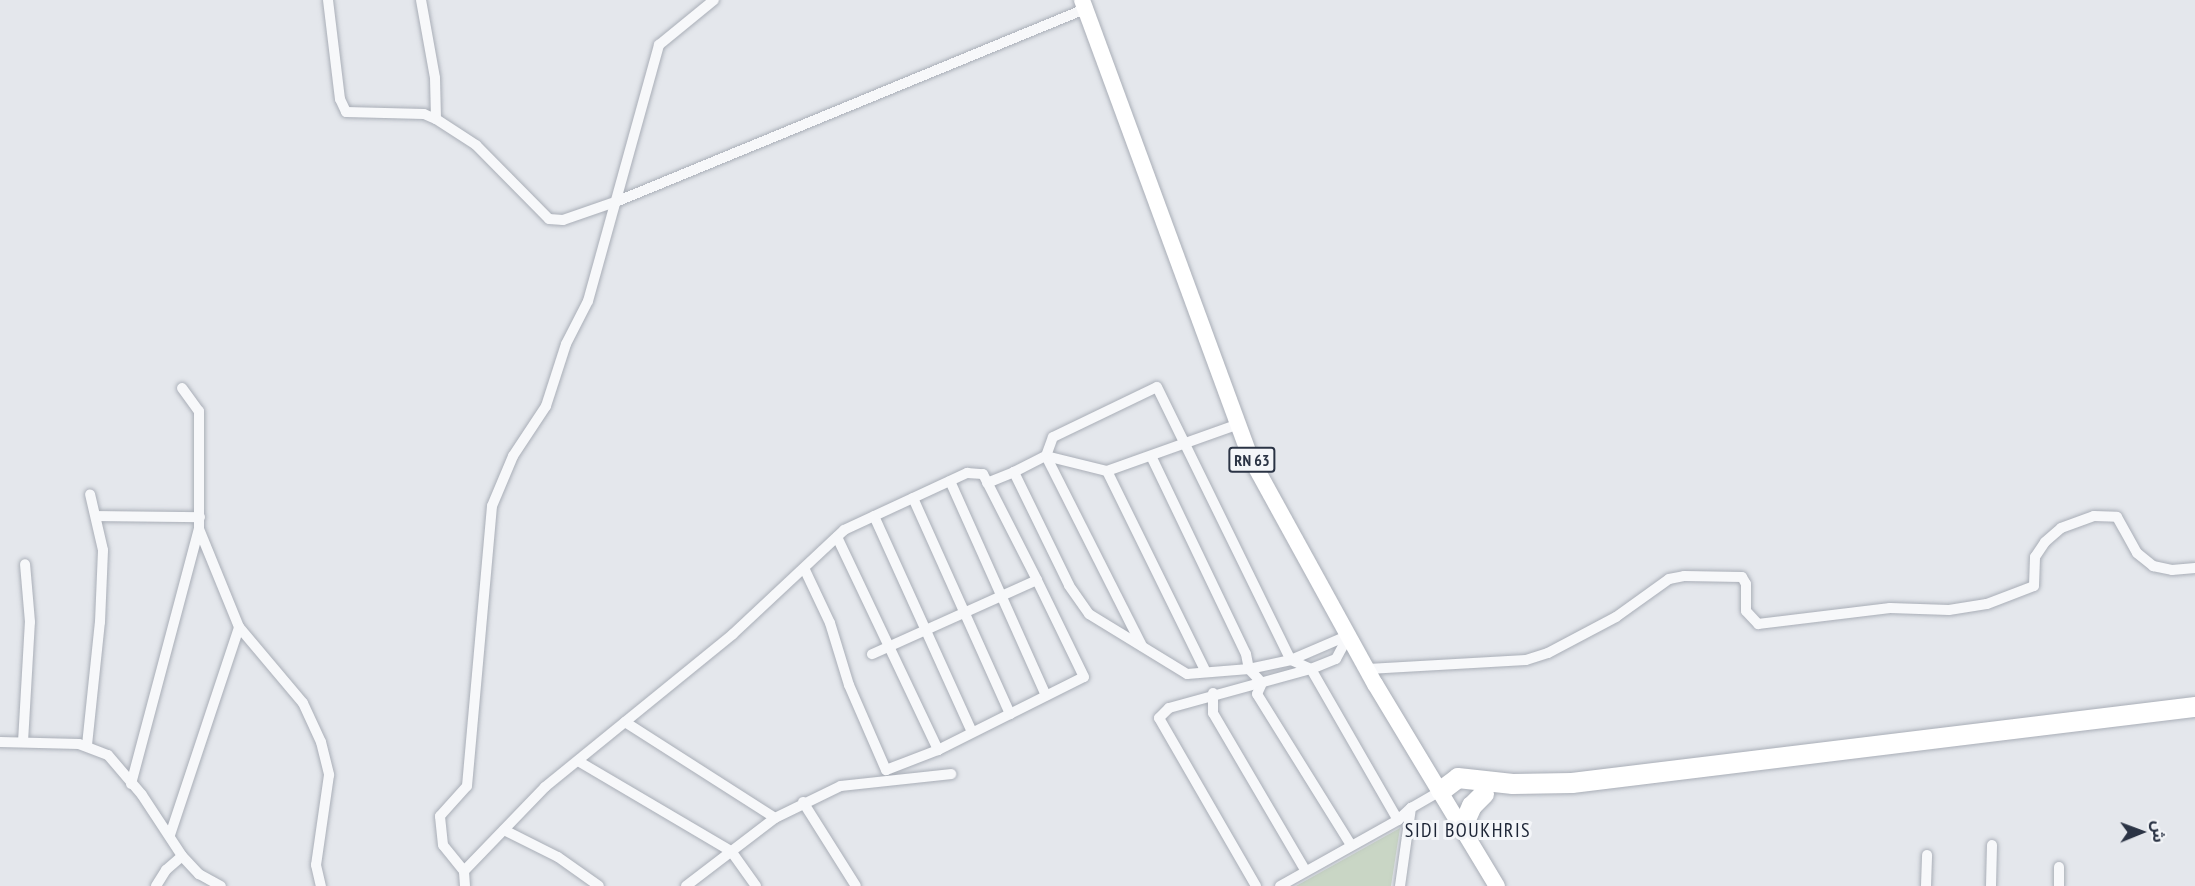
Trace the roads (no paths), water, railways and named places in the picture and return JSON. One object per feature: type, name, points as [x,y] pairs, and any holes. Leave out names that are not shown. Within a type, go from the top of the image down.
[{"type":"highway","points":[[1441,791],[1458,778],[1513,784],[1572,783],[2195,707]]},
{"type":"highway","points":[[1441,791],[1531,797],[1576,794],[2195,720]]},
{"type":"highway","points":[[1463,826],[1472,806],[1484,794]]},
{"type":"main road","name":"RN 63","points":[[1084,4],[1236,425],[1368,669],[1497,886]]},
{"type":"street","points":[[328,0],[342,107],[346,112],[424,114],[436,119],[476,145],[549,219],[562,219],[618,201],[1084,4]]},
{"type":"street","points":[[421,0],[435,78],[436,119]]},
{"type":"street","points":[[465,886],[464,872],[443,845],[440,816],[467,786],[492,506],[513,456],[546,406],[566,344],[588,301],[618,201],[659,45],[714,0]]},
{"type":"street","points":[[1143,647],[1046,456],[1053,437],[1157,387],[1291,660],[1311,669],[1398,820]]},
{"type":"street","points":[[131,784],[199,529],[199,411],[182,388]]},
{"type":"street","points":[[987,483],[1046,456],[1107,471],[1152,458],[1236,425]]},
{"type":"street","points":[[1152,458],[1246,654],[1249,669],[1262,683]]},
{"type":"street","points":[[1107,471],[1206,672]]},
{"type":"street","points":[[1014,472],[1069,585],[1089,614],[1187,674],[1249,669],[1291,660],[1349,635]]},
{"type":"street","points":[[464,872],[545,787],[734,634],[804,568],[837,537],[873,516],[967,473],[982,474],[1084,677],[938,750],[886,770],[849,685],[830,623],[804,568]]},
{"type":"street","points":[[950,481],[1046,696]]},
{"type":"street","points":[[87,745],[100,622],[103,550],[98,516],[90,494]]},
{"type":"street","points":[[913,498],[1010,714]]},
{"type":"street","points":[[98,516],[200,517]]},
{"type":"street","points":[[873,516],[972,732]]},
{"type":"street","points":[[1368,669],[1526,660],[1548,653],[1616,617],[1669,579],[1684,576],[1742,577],[1746,584],[1746,611],[1758,624],[1902,607],[1949,610],[1988,604],[2034,586],[2035,556],[2045,542],[2061,528],[2094,516],[2117,518],[2137,553],[2152,566],[2172,570],[2195,568]]},
{"type":"street","points":[[199,529],[240,627],[303,703],[321,742],[329,775],[316,865],[321,886]]},
{"type":"street","points":[[837,537],[938,750]]},
{"type":"street","points":[[23,742],[30,622],[25,564]]},
{"type":"street","points":[[872,654],[1037,580]]},
{"type":"street","points":[[170,835],[240,627]]},
{"type":"street","points":[[1256,886],[1160,718],[1169,708],[1213,693],[1262,683],[1336,659],[1349,635]]},
{"type":"street","points":[[1262,683],[1257,694],[1350,845]]},
{"type":"street","points":[[1213,693],[1213,713],[1305,870]]},
{"type":"street","points":[[625,722],[775,818]]},
{"type":"street","points":[[0,742],[87,745],[108,755],[170,835],[182,856],[199,874],[221,886]]},
{"type":"street","points":[[578,761],[731,851],[756,886]]},
{"type":"street","points":[[686,886],[775,818],[803,802],[841,786],[951,774]]},
{"type":"street","points":[[1280,886],[1398,820],[1411,808],[1441,791]]},
{"type":"street","points":[[803,802],[856,886]]},
{"type":"street","points":[[1400,886],[1411,808]]},
{"type":"street","points":[[504,830],[558,857],[599,886]]},
{"type":"street","points":[[1992,844],[1992,886]]},
{"type":"street","points":[[1926,886],[1927,855]]},
{"type":"street","points":[[156,886],[166,870],[182,856]]},
{"type":"street","points":[[2059,867],[2059,886]]},
{"type":"district","name":"SIDI BOUKHRIS","points":[[1468,830]]}]
